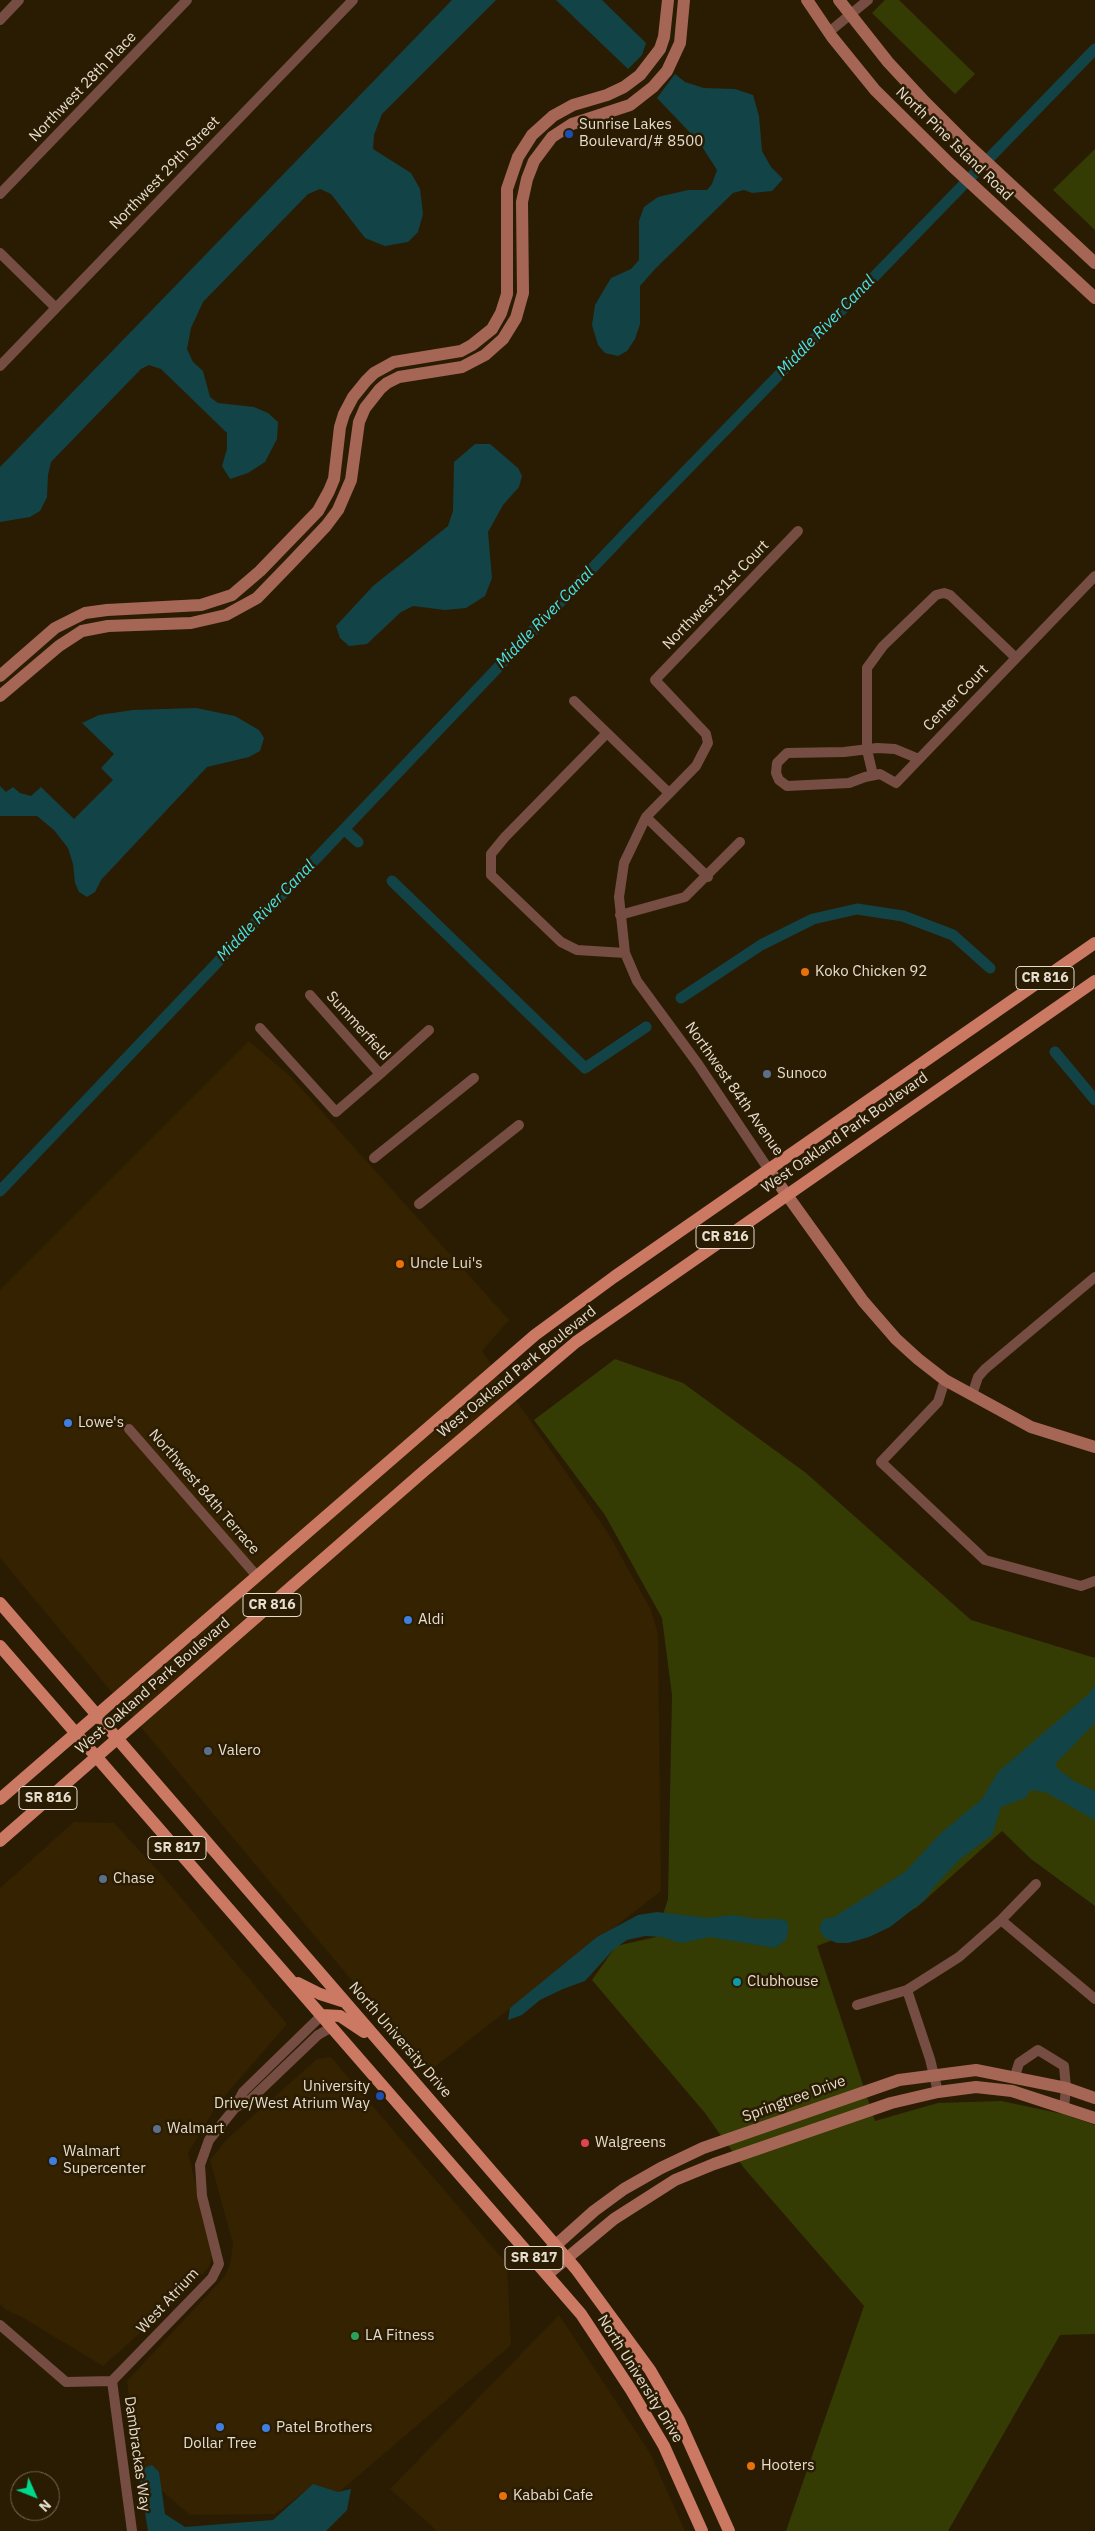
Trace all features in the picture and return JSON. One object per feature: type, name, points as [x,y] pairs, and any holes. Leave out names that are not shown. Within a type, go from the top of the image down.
[{"type":"main road","name":"West Oakland Park Boulevard","points":[[0,1799],[535,1335],[587,1296],[1095,943]]},
{"type":"main road","name":"West Oakland Park Boulevard","points":[[0,1841],[541,1370],[614,1314],[1095,981]]},
{"type":"main road","name":"North University Drive","points":[[0,1603],[566,2257],[619,2325],[650,2370],[679,2420],[728,2531]]},
{"type":"main road","name":"North University Drive","points":[[0,1646],[581,2314],[631,2390],[664,2446],[702,2531]]},
{"type":"main road","points":[[291,1979],[320,1994],[345,2002]]},
{"type":"main road","points":[[322,2015],[340,2016],[350,2021],[386,2049]]},
{"type":"street","points":[[0,20],[19,0]]},
{"type":"street","name":"Northwest 28th Place","points":[[0,194],[187,0]]},
{"type":"street","name":"Northwest 29th Street","points":[[0,366],[353,0]]},
{"type":"street","points":[[0,676],[55,628],[85,613],[201,605],[232,595],[260,571],[318,511],[334,478],[340,428],[344,414],[353,397],[374,373],[394,362],[461,351],[492,329],[501,313],[507,294],[507,188],[518,157],[532,135],[553,116],[573,105],[607,96],[624,87],[640,75],[660,49],[664,37],[668,0]]},
{"type":"street","points":[[0,696],[59,646],[82,631],[108,626],[191,623],[226,615],[256,598],[284,571],[326,526],[338,510],[351,480],[359,422],[365,408],[380,389],[399,377],[462,368],[486,355],[503,338],[516,318],[523,293],[522,202],[527,179],[534,161],[552,137],[561,131],[589,117],[630,105],[653,88],[666,71],[680,42],[684,0]]},
{"type":"street","name":"North Pine Island Road","points":[[807,0],[829,32],[875,90],[951,165],[1095,298]]},
{"type":"street","name":"North Pine Island Road","points":[[838,0],[901,76],[968,146],[1095,263]]},
{"type":"street","points":[[829,32],[868,0]]},
{"type":"street","points":[[0,253],[56,308]]},
{"type":"street","name":"Northwest 31st Court","points":[[708,743],[706,734],[655,680],[798,531]]},
{"type":"street","name":"Center Court","points":[[873,775],[880,774],[896,783],[1095,576]]},
{"type":"street","points":[[918,759],[895,749],[877,748],[867,750],[787,753],[777,763],[776,773],[778,780],[787,786],[849,783],[873,775],[867,750],[867,668],[883,646],[936,595],[944,593],[950,595],[1016,658]]},
{"type":"street","points":[[574,701],[669,793]]},
{"type":"street","points":[[607,733],[505,837],[491,854],[489,865],[492,876],[561,942],[577,950],[624,953]]},
{"type":"street","name":"Northwest 84th Avenue","points":[[708,743],[696,766],[646,818],[624,863],[619,897],[624,953],[637,981],[698,1064],[769,1170],[863,1301],[896,1339],[945,1380],[972,1395],[1031,1427],[1095,1447]]},
{"type":"street","points":[[646,818],[708,877]]},
{"type":"street","points":[[620,914],[686,897],[708,877],[740,842]]},
{"type":"street","name":"Summerfield","points":[[310,996],[380,1074],[429,1030]]},
{"type":"street","points":[[260,1028],[336,1112],[380,1074]]},
{"type":"street","points":[[374,1158],[474,1078]]},
{"type":"street","points":[[419,1204],[519,1125]]},
{"type":"street","points":[[972,1395],[978,1378],[985,1369],[1095,1276]]},
{"type":"street","points":[[945,1380],[938,1402],[881,1462],[985,1560],[1081,1586],[1095,1581]]},
{"type":"street","name":"Northwest 84th Terrace","points":[[129,1429],[256,1575]]},
{"type":"street","points":[[857,2005],[907,1990],[959,1957],[1001,1920],[1036,1884]]},
{"type":"street","points":[[1001,1920],[1095,1999]]},
{"type":"street","points":[[907,1990],[938,2092]]},
{"type":"street","points":[[234,2109],[243,2092],[322,2015]]},
{"type":"street","points":[[234,2109],[251,2099],[318,2035],[332,2027]]},
{"type":"street","points":[[1015,2076],[1019,2063],[1038,2050],[1064,2066],[1066,2088],[1064,2107]]},
{"type":"street","name":"Springtree Drive","points":[[537,2262],[594,2211],[624,2189],[703,2148],[899,2080],[976,2070],[1015,2076],[1066,2088],[1095,2098]]},
{"type":"street","points":[[548,2274],[566,2257],[614,2219],[675,2180],[714,2164],[862,2112],[938,2092],[976,2087],[1012,2091],[1095,2118]]},
{"type":"street","name":"West Atrium","points":[[112,2381],[212,2278],[219,2264],[202,2196],[200,2165],[209,2140],[234,2109]]},
{"type":"street","points":[[0,2325],[66,2382],[112,2381]]},
{"type":"street","name":"Dambrackas Way","points":[[112,2381],[132,2531]]},
{"type":"shaded area","points":[[249,1041],[291,1077],[509,1320],[482,1351],[608,1533],[651,1610],[658,1634],[661,1891],[428,2072],[0,1558],[0,1290]]},
{"type":"shaded area","name":"Walmart","points":[[74,1822],[114,1823],[162,1875],[287,2024],[217,2105],[188,2153],[213,2253],[209,2267],[183,2295],[103,2366],[20,2316],[6,2310],[0,2304],[0,1888]]},
{"type":"shaded area","points":[[331,2057],[507,2264],[511,2345],[338,2493],[313,2485],[275,2514],[190,2515],[138,2470],[127,2381],[225,2276],[230,2264],[233,2244],[210,2160],[227,2139],[317,2059]]},
{"type":"shaded area","points":[[559,2315],[650,2453],[685,2531],[437,2531],[390,2489]]},
{"type":"green space","points":[[885,0],[899,0],[975,74],[955,94],[872,13]]},
{"type":"green space","points":[[1095,149],[1095,230],[1053,190]]},
{"type":"green space","points":[[615,1359],[683,1383],[806,1473],[971,1620],[1095,1658],[1095,1906],[1031,1859],[1002,1831],[916,1908],[817,1946],[875,2121],[938,2103],[1001,2101],[1063,2114],[1095,2125],[1095,2334],[1060,2335],[948,2531],[786,2531],[864,2306],[744,2168],[705,2113],[592,1980],[616,1946],[656,1937],[668,1899],[672,1695],[662,1618],[605,1515],[534,1420]]},
{"type":"water","points":[[452,0],[496,0],[382,114],[374,135],[373,149],[411,173],[420,189],[423,214],[418,232],[408,242],[385,246],[365,238],[331,194],[320,189],[308,194],[203,302],[191,328],[187,349],[193,362],[203,371],[210,397],[218,403],[254,407],[268,413],[278,422],[277,439],[265,462],[248,473],[230,479],[222,466],[227,449],[227,433],[161,369],[149,365],[141,369],[51,462],[48,475],[47,497],[40,511],[30,517],[0,522],[0,467]]},
{"type":"water","points":[[556,0],[602,0],[646,43],[642,55],[628,69]]},
{"type":"water","points":[[675,74],[685,82],[704,88],[735,89],[753,95],[759,116],[762,151],[771,167],[783,179],[772,191],[752,193],[744,190],[733,193],[655,269],[640,286],[640,324],[635,339],[627,351],[618,356],[605,353],[598,345],[592,325],[595,305],[611,278],[631,269],[639,260],[639,221],[644,207],[658,197],[688,190],[707,190],[712,184],[717,170],[699,142],[657,98]]},
{"type":"water","points":[[475,444],[490,444],[518,468],[522,476],[519,487],[503,505],[488,532],[492,578],[485,596],[466,608],[445,610],[413,606],[401,612],[367,644],[349,646],[340,638],[336,626],[373,586],[448,526],[453,511],[454,462]]},
{"type":"water","points":[[196,708],[235,716],[259,730],[264,738],[260,751],[249,757],[207,767],[101,880],[95,892],[87,897],[79,892],[75,883],[73,864],[68,848],[54,830],[37,816],[0,816],[0,786],[6,792],[13,787],[20,793],[31,796],[41,787],[74,819],[113,780],[101,768],[114,754],[82,723],[99,715],[133,710]]},
{"type":"water","points":[[1095,1684],[1095,1723],[1055,1764],[1059,1770],[1074,1781],[1095,1791],[1095,1820],[1045,1792],[1031,1790],[1025,1798],[1001,1807],[992,1835],[959,1860],[933,1888],[925,1900],[890,1927],[869,1937],[848,1943],[837,1943],[825,1938],[819,1929],[823,1919],[834,1917],[905,1872],[940,1834],[982,1799],[998,1772],[1090,1693]]},
{"type":"water","points":[[657,1912],[708,1918],[733,1915],[757,1919],[780,1919],[788,1922],[788,1931],[786,1940],[775,1948],[710,1937],[681,1943],[662,1937],[645,1936],[627,1940],[614,1949],[585,1981],[540,2000],[522,2015],[508,2020],[510,2008],[597,1937],[638,1915]]},
{"type":"water","points":[[152,2465],[159,2472],[165,2514],[185,2527],[273,2520],[313,2484],[338,2492],[351,2489],[347,2510],[326,2531],[148,2531],[138,2470]]},
{"type":"waterway","name":"Middle River Canal","points":[[0,1191],[642,516],[1095,49]]},
{"type":"waterway","points":[[344,829],[358,842]]},
{"type":"waterway","points":[[392,881],[585,1068],[646,1027]]},
{"type":"waterway","points":[[681,998],[761,945],[813,919],[857,909],[903,916],[953,935],[990,968]]},
{"type":"waterway","points":[[1055,1052],[1095,1100]]},
{"type":"place","name":"Sunrise Lakes Boulevard/# 8500","points":[[569,134]]},
{"type":"place","name":"Koko Chicken 92","points":[[805,972]]},
{"type":"place","name":"Sunoco","points":[[767,1074]]},
{"type":"place","name":"Uncle Lui's","points":[[400,1264]]},
{"type":"place","name":"Lowe's","points":[[68,1423]]},
{"type":"place","name":"Aldi","points":[[408,1620]]},
{"type":"place","name":"Valero","points":[[208,1751]]},
{"type":"place","name":"Chase","points":[[103,1879]]},
{"type":"place","name":"Clubhouse","points":[[737,1982]]},
{"type":"place","name":"University Drive/West Atrium Way","points":[[380,2096]]},
{"type":"place","name":"Walmart","points":[[157,2129]]},
{"type":"place","name":"Walgreens","points":[[585,2143]]},
{"type":"place","name":"Walmart Supercenter","points":[[53,2161]]},
{"type":"place","name":"LA Fitness","points":[[355,2336]]},
{"type":"place","name":"Dollar Tree","points":[[220,2427]]},
{"type":"place","name":"Patel Brothers","points":[[266,2428]]},
{"type":"place","name":"Hooters","points":[[751,2466]]},
{"type":"place","name":"Kababi Cafe","points":[[503,2496]]}]
